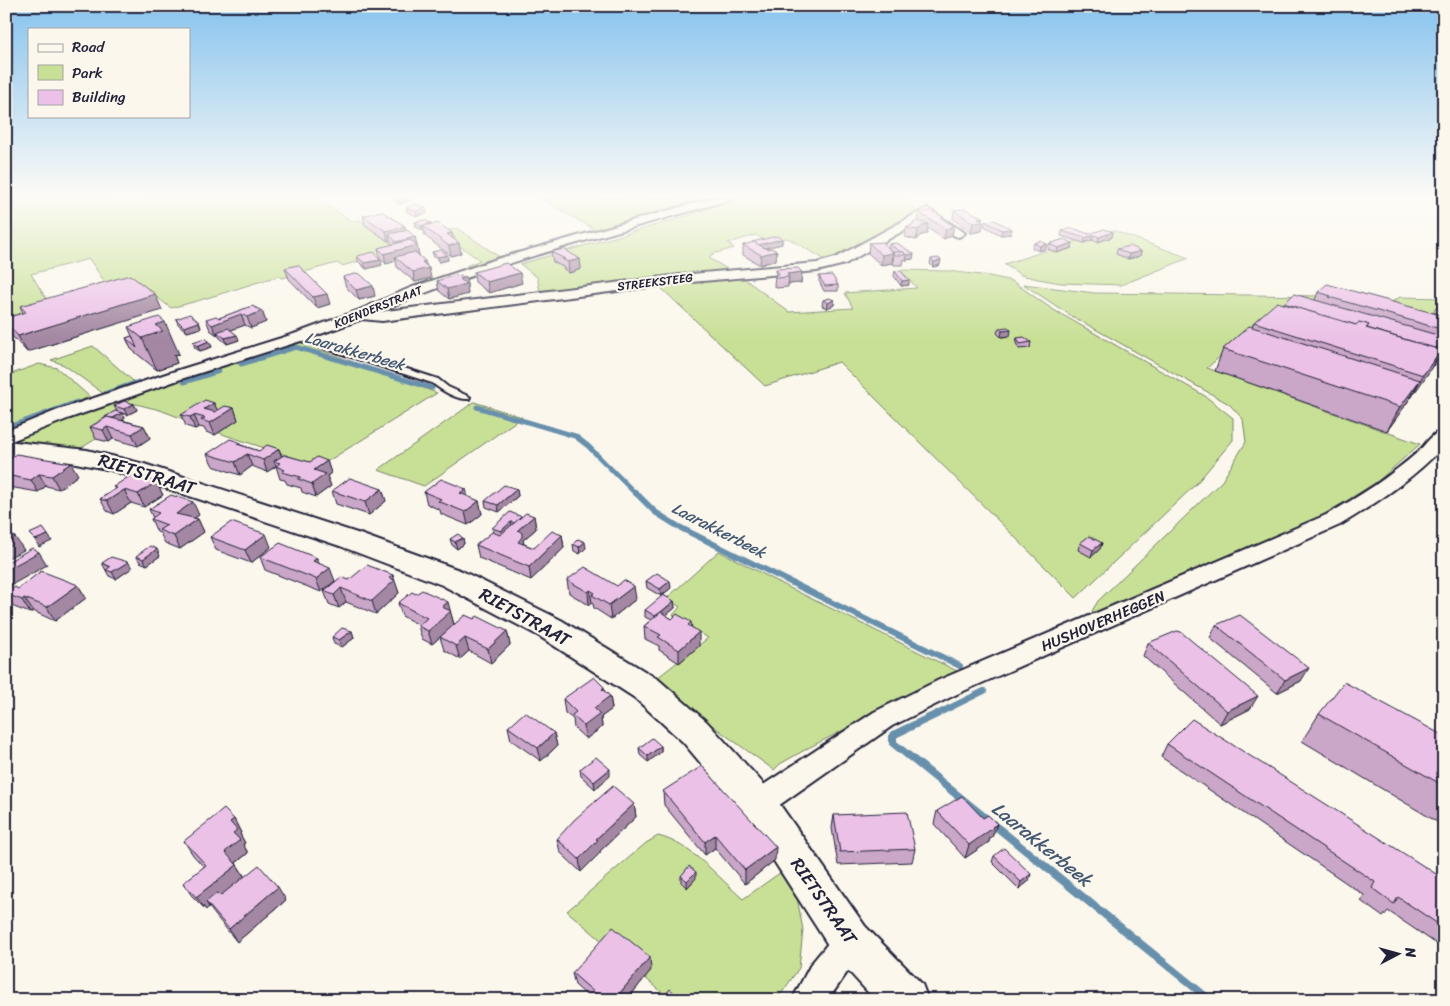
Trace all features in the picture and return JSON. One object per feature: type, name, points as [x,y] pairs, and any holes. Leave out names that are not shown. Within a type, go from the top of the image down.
[{"type":"street","name":"KOENDERSTRAAT","points":[[6,438],[26,428],[82,408],[299,337],[362,314],[415,291],[496,264],[562,245]]},
{"type":"street","name":"STREEKSTEEG","points":[[362,314],[382,317],[680,279],[817,267],[840,261],[869,245]]},
{"type":"street","name":"HUSHOVERHEGGEN","points":[[758,804],[883,719],[948,687],[1236,564],[1333,520],[1376,495],[1424,454],[1444,434]]},
{"type":"street","name":"RIETSTRAAT","points":[[6,448],[79,455],[111,461],[350,540],[452,578],[550,628],[647,689],[694,732],[758,804],[850,941],[906,1000]]},
{"type":"street","points":[[809,1000],[823,976],[850,941]]},
{"type":"lane","points":[[299,337],[435,381],[445,389],[466,397]]},
{"type":"green space","points":[[6,245],[393,245],[403,253],[378,260],[374,257],[342,266],[337,263],[282,278],[279,276],[171,308],[146,289],[111,291],[89,259],[31,274],[52,308],[6,319]]},
{"type":"green space","points":[[458,245],[482,245],[504,260],[471,270],[466,266],[480,260]]},
{"type":"green space","points":[[587,245],[730,245],[734,248],[712,254],[709,258],[732,272],[541,295],[537,277],[520,264]]},
{"type":"green space","points":[[800,245],[858,245],[827,261]]},
{"type":"green space","points":[[1065,245],[1153,245],[1189,258],[1121,285],[1061,283],[1038,279],[1021,275],[1004,264]]},
{"type":"green space","points":[[900,270],[948,271],[1012,281],[1052,309],[1205,396],[1233,418],[1233,440],[1196,484],[1076,598],[839,362],[765,386],[659,286],[742,277],[789,312],[853,308],[845,293],[917,288]]},
{"type":"green space","points":[[1023,284],[1094,293],[1324,296],[1287,322],[1267,315],[1207,368],[1420,444],[1377,482],[1310,523],[1098,616],[1092,611],[1098,601],[1222,481],[1246,442],[1243,419],[1229,404],[1070,315]]},
{"type":"green space","points":[[1400,297],[1444,298],[1444,330],[1388,304]]},
{"type":"green space","points":[[299,342],[437,393],[320,466],[225,435],[160,410],[132,403],[106,420],[112,429],[78,450],[19,440],[22,435],[114,399]]},
{"type":"green space","points":[[93,346],[140,387],[111,395],[104,394],[64,365],[51,360]]},
{"type":"green space","points":[[39,364],[57,368],[90,397],[6,427],[6,376]]},
{"type":"green space","points":[[474,402],[522,417],[424,486],[378,470]]},
{"type":"green space","points":[[719,551],[959,672],[810,747],[780,764],[774,770],[652,682],[708,638],[673,615],[680,607],[667,598]]},
{"type":"green space","points":[[658,836],[670,840],[693,853],[743,899],[791,865],[803,930],[799,968],[777,1000],[671,1000],[567,911],[646,843]]},
{"type":"building","points":[[390,245],[417,245],[384,254],[378,248]]},
{"type":"building","points":[[743,245],[759,245],[766,249],[771,248],[777,251],[761,255]]},
{"type":"building","points":[[871,245],[886,245],[893,253],[882,255]]},
{"type":"building","points":[[890,245],[900,245],[914,254],[907,255]]},
{"type":"building","points":[[1051,245],[1067,245],[1058,248]]},
{"type":"building","points":[[1130,246],[1141,251],[1129,254],[1117,249]]},
{"type":"building","points":[[564,249],[580,259],[568,262],[551,252]]},
{"type":"building","points":[[441,250],[447,255],[438,257],[432,252]]},
{"type":"building","points":[[374,252],[381,260],[364,263],[357,256]]},
{"type":"building","points":[[415,252],[425,261],[422,262],[429,268],[413,272],[395,257]]},
{"type":"building","points":[[894,252],[904,252],[905,255],[895,255]]},
{"type":"building","points":[[938,258],[941,260],[934,262],[931,259]]},
{"type":"building","points":[[506,263],[520,273],[487,282],[474,272]]},
{"type":"building","points":[[298,265],[327,294],[313,297],[285,268]]},
{"type":"building","points":[[798,268],[802,272],[787,274],[789,277],[776,278],[775,275],[779,274],[776,269]]},
{"type":"building","points":[[900,270],[909,280],[902,281],[895,271]]},
{"type":"building","points":[[359,273],[373,286],[356,290],[343,277]]},
{"type":"building","points":[[130,275],[155,294],[18,336],[6,323],[6,318],[26,312],[20,306]]},
{"type":"building","points":[[455,275],[466,277],[460,279],[466,284],[447,289],[437,281]]},
{"type":"building","points":[[832,275],[838,285],[825,286],[819,276]]},
{"type":"building","points":[[1327,284],[1444,316],[1444,330],[1329,297],[1331,296],[1318,292]]},
{"type":"building","points":[[1294,294],[1444,337],[1444,348],[1442,350],[1434,348],[1367,328],[1369,325],[1359,322],[1356,325],[1284,303]]},
{"type":"building","points":[[829,298],[834,300],[828,303],[823,300]]},
{"type":"building","points":[[1277,302],[1356,325],[1359,322],[1369,325],[1366,328],[1441,350],[1423,375],[1254,322]]},
{"type":"building","points":[[252,306],[262,311],[247,317],[241,314],[212,325],[206,319],[216,316],[219,318]]},
{"type":"building","points":[[1437,307],[1444,309],[1444,315],[1433,312]]},
{"type":"building","points":[[190,314],[199,322],[184,327],[176,319]]},
{"type":"building","points":[[159,317],[165,322],[156,325],[163,331],[142,338],[128,327]]},
{"type":"building","points":[[1249,326],[1420,380],[1400,407],[1223,349]]},
{"type":"building","points":[[1008,327],[1011,330],[1002,331],[999,328]]},
{"type":"building","points":[[228,328],[237,335],[225,338],[217,332]]},
{"type":"building","points":[[132,336],[137,348],[126,338]]},
{"type":"building","points":[[1024,337],[1031,342],[1020,344],[1017,338]]},
{"type":"building","points":[[205,338],[209,341],[197,346],[193,342]]},
{"type":"building","points":[[205,400],[214,403],[204,409],[215,412],[225,406],[234,408],[210,423],[201,420],[205,418],[194,415],[190,417],[181,415]]},
{"type":"building","points":[[124,401],[134,404],[124,409],[114,406]]},
{"type":"building","points":[[115,411],[122,413],[113,418],[105,417]]},
{"type":"building","points":[[107,417],[144,426],[132,434],[107,427],[103,430],[90,427]]},
{"type":"building","points":[[230,439],[239,442],[237,444],[259,451],[267,445],[279,449],[263,460],[247,454],[235,462],[207,454]]},
{"type":"building","points":[[16,454],[71,463],[52,476],[39,474],[31,480],[6,475],[6,472],[10,469],[6,468],[6,461]]},
{"type":"building","points":[[284,455],[310,462],[317,457],[327,461],[314,470],[326,474],[312,484],[298,479],[301,477],[282,472],[285,470],[276,466],[280,463],[274,461]]},
{"type":"building","points":[[133,474],[156,482],[138,494],[124,490],[107,501],[100,499],[117,488],[113,487]]},
{"type":"building","points":[[350,478],[382,489],[365,502],[332,491]]},
{"type":"building","points":[[441,479],[466,489],[460,493],[479,501],[465,512],[438,501],[441,499],[424,492]]},
{"type":"building","points":[[504,485],[517,489],[498,505],[485,501]]},
{"type":"building","points":[[171,495],[193,502],[176,514],[198,519],[174,536],[159,530],[167,525],[151,519],[159,513],[149,509]]},
{"type":"building","points":[[510,512],[522,517],[515,523],[511,522],[501,531],[492,528]]},
{"type":"building","points":[[526,513],[534,516],[518,530],[522,533],[522,537],[518,542],[534,548],[552,531],[562,535],[529,567],[476,545],[492,532],[500,535]]},
{"type":"building","points":[[231,522],[266,534],[245,550],[210,537]]},
{"type":"building","points":[[43,528],[48,535],[35,540],[29,534]]},
{"type":"building","points":[[6,531],[15,537],[6,542]]},
{"type":"building","points":[[458,534],[463,538],[455,542],[450,539]]},
{"type":"building","points":[[1089,536],[1102,543],[1093,550],[1080,543]]},
{"type":"building","points":[[578,539],[585,542],[579,547],[573,544]]},
{"type":"building","points":[[280,543],[317,558],[313,561],[330,568],[316,579],[260,557]]},
{"type":"building","points":[[150,546],[157,549],[143,559],[136,556]]},
{"type":"building","points":[[32,548],[39,552],[6,570],[6,563]]},
{"type":"building","points":[[111,557],[128,562],[112,572],[106,570],[110,567],[102,563]]},
{"type":"building","points":[[367,565],[393,575],[389,578],[395,580],[372,601],[341,588],[334,595],[324,591],[341,577],[349,580]]},
{"type":"building","points":[[585,567],[617,586],[624,580],[634,586],[609,605],[592,595],[595,593],[590,590],[588,592],[567,580]]},
{"type":"building","points":[[41,571],[78,585],[47,607],[24,598],[22,600],[6,594],[15,587],[18,589]]},
{"type":"building","points":[[657,573],[670,581],[660,589],[646,581]]},
{"type":"building","points":[[422,590],[448,602],[442,607],[451,611],[428,631],[418,626],[427,618],[398,603],[412,592],[416,594]]},
{"type":"building","points":[[663,595],[674,601],[655,616],[645,610]]},
{"type":"building","points":[[661,612],[672,619],[677,614],[691,622],[688,625],[699,632],[679,650],[658,637],[661,635],[644,626]]},
{"type":"building","points":[[465,615],[474,619],[477,616],[507,631],[488,649],[465,638],[456,646],[440,637]]},
{"type":"building","points":[[1240,615],[1309,668],[1285,680],[1216,625]]},
{"type":"building","points":[[342,628],[352,631],[339,640],[332,637]]},
{"type":"building","points":[[1177,631],[1181,632],[1258,696],[1227,711],[1148,643]]},
{"type":"building","points":[[594,677],[604,687],[602,689],[610,696],[594,708],[600,714],[584,726],[572,715],[576,712],[563,699]]},
{"type":"building","points":[[1344,682],[1444,736],[1444,786],[1319,714]]},
{"type":"building","points":[[525,712],[554,733],[538,748],[508,727]]},
{"type":"building","points":[[1192,719],[1444,879],[1444,928],[1398,897],[1394,904],[1372,888],[1375,882],[1167,744]]},
{"type":"building","points":[[652,738],[661,746],[648,756],[639,748]]},
{"type":"building","points":[[596,757],[610,769],[594,782],[580,769]]},
{"type":"building","points":[[702,766],[776,847],[745,870],[715,835],[705,842],[663,791]]},
{"type":"building","points":[[613,786],[634,804],[596,839],[598,840],[579,859],[557,839],[574,820]]},
{"type":"building","points":[[962,796],[983,818],[988,815],[997,824],[969,845],[937,811]]},
{"type":"building","points":[[224,809],[234,819],[230,822],[237,830],[233,833],[240,840],[225,852],[237,865],[196,897],[183,883],[206,865],[184,841]]},
{"type":"building","points":[[907,812],[915,849],[840,852],[834,815]]},
{"type":"building","points":[[1004,848],[1031,874],[1021,882],[994,856]]},
{"type":"building","points":[[259,865],[278,887],[229,929],[206,902],[217,893],[220,896]]},
{"type":"building","points":[[689,866],[696,872],[687,881],[681,876]]},
{"type":"building","points":[[613,927],[650,957],[614,1000],[603,1000],[572,973]]},
{"type":"building","points":[[670,989],[682,1000],[661,1000]]},
{"type":"building","points":[[694,994],[700,1000],[689,1000]]},
{"type":"waterway","name":"Laarakkerbeek","points":[[241,364],[296,347],[432,388]]},
{"type":"waterway","name":"Laarakkerbeek","points":[[184,382],[219,371]]},
{"type":"waterway","name":"Laarakkerbeek","points":[[106,393],[138,382]]},
{"type":"waterway","name":"Laarakkerbeek","points":[[6,428],[77,402]]},
{"type":"waterway","name":"Laarakkerbeek","points":[[477,407],[575,436],[588,446],[636,494]]},
{"type":"waterway","name":"Laarakkerbeek","points":[[635,492],[655,512],[679,527],[960,666]]},
{"type":"waterway","name":"Laarakkerbeek","points":[[935,715],[984,691]]},
{"type":"waterway","name":"Laarakkerbeek","points":[[937,714],[893,735],[893,743],[1210,1000]]}]
